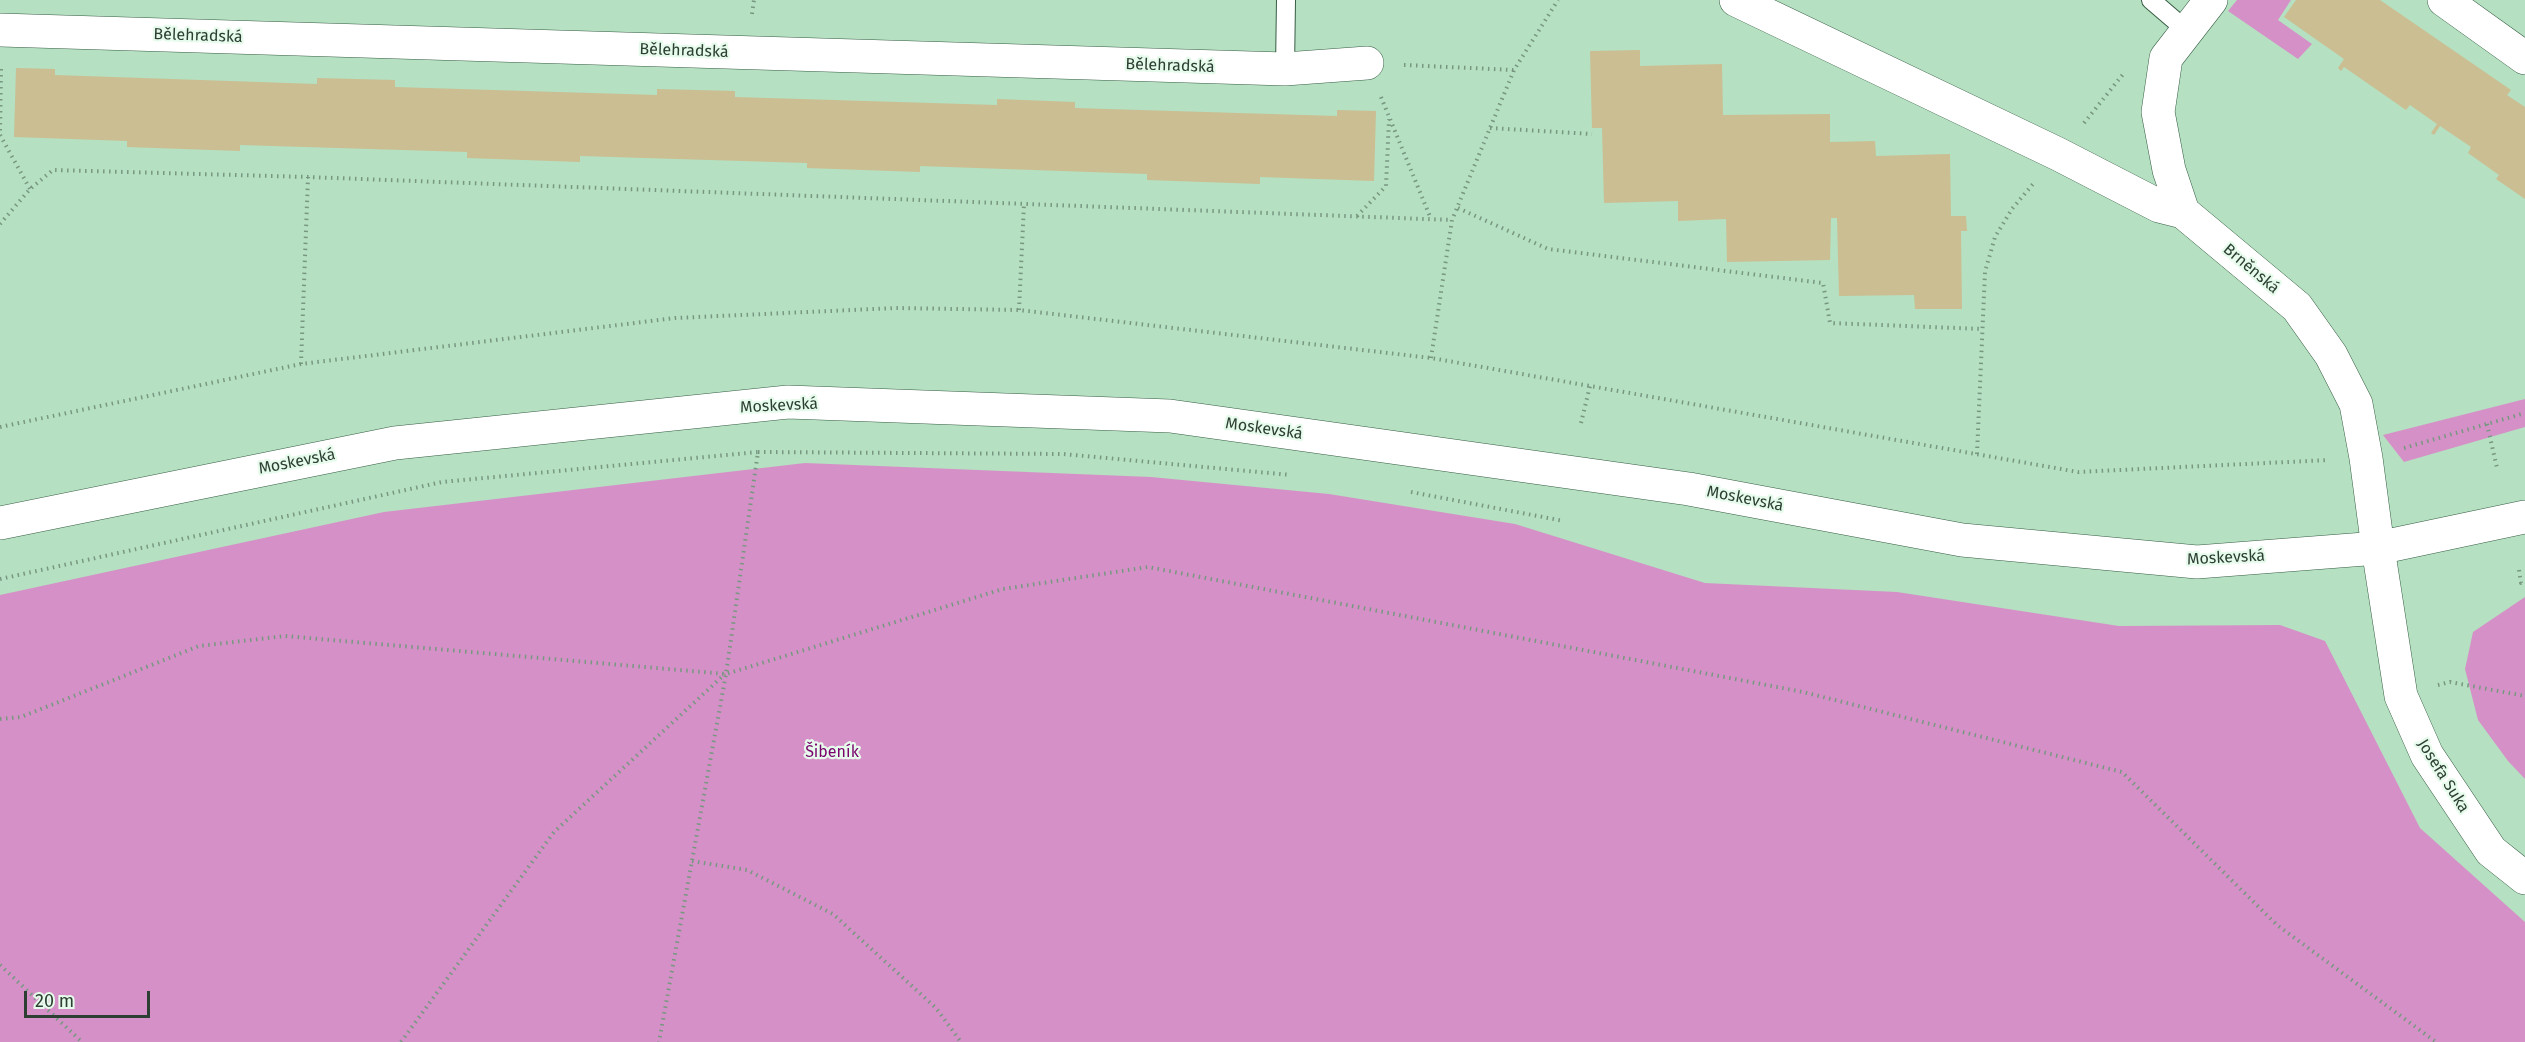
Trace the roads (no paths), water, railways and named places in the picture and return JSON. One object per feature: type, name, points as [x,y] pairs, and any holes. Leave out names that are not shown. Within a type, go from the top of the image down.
[{"type":"street","points":[[1736,0],[2058,154],[2159,206],[2183,212]]},
{"type":"street","points":[[2183,212],[2169,170],[2158,112],[2166,58],[2211,0]]},
{"type":"street","points":[[2444,0],[2525,58]]},
{"type":"street","name":"Bělehradská","points":[[0,30],[1285,69],[1367,63]]},
{"type":"street","name":"Brněnská","points":[[2183,212],[2296,307],[2331,355],[2356,404],[2378,548]]},
{"type":"street","name":"Moskevská","points":[[0,523],[395,442],[788,402],[1170,416],[1689,489],[1962,540],[2197,562],[2378,548],[2525,517]]},
{"type":"street","name":"Josefa Suka","points":[[2378,548],[2401,696],[2427,755],[2492,851],[2525,878]]},
{"type":"lane","points":[[1285,69],[1286,0]]},
{"type":"lane","points":[[2151,0],[2186,30]]},
{"type":"park label","name":"Šibeník","points":[[832,753]]}]
